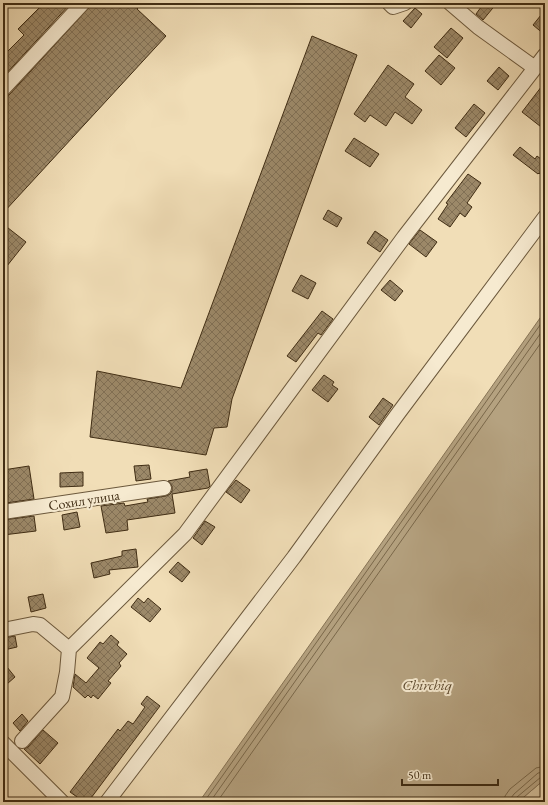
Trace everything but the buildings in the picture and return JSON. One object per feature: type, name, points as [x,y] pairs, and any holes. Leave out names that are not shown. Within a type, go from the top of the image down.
[{"type":"street","points":[[3,90],[82,3]]},
{"type":"street","points":[[389,3],[394,7],[405,3]]},
{"type":"street","points":[[450,3],[478,27],[535,68]]},
{"type":"street","points":[[22,741],[62,697],[67,672],[69,649],[185,534],[404,237],[545,55]]},
{"type":"street","points":[[107,802],[294,557],[397,415],[545,217]]},
{"type":"street","name":"Сохил улица","points":[[3,512],[164,488]]},
{"type":"street","points":[[3,630],[33,624],[40,625],[69,649]]},
{"type":"street","points":[[3,743],[62,802]]},
{"type":"shaded area","points":[[545,779],[545,802],[518,802]]},
{"type":"water","name":"Chirchiq","points":[[545,311],[545,779],[518,802],[199,802]]}]
